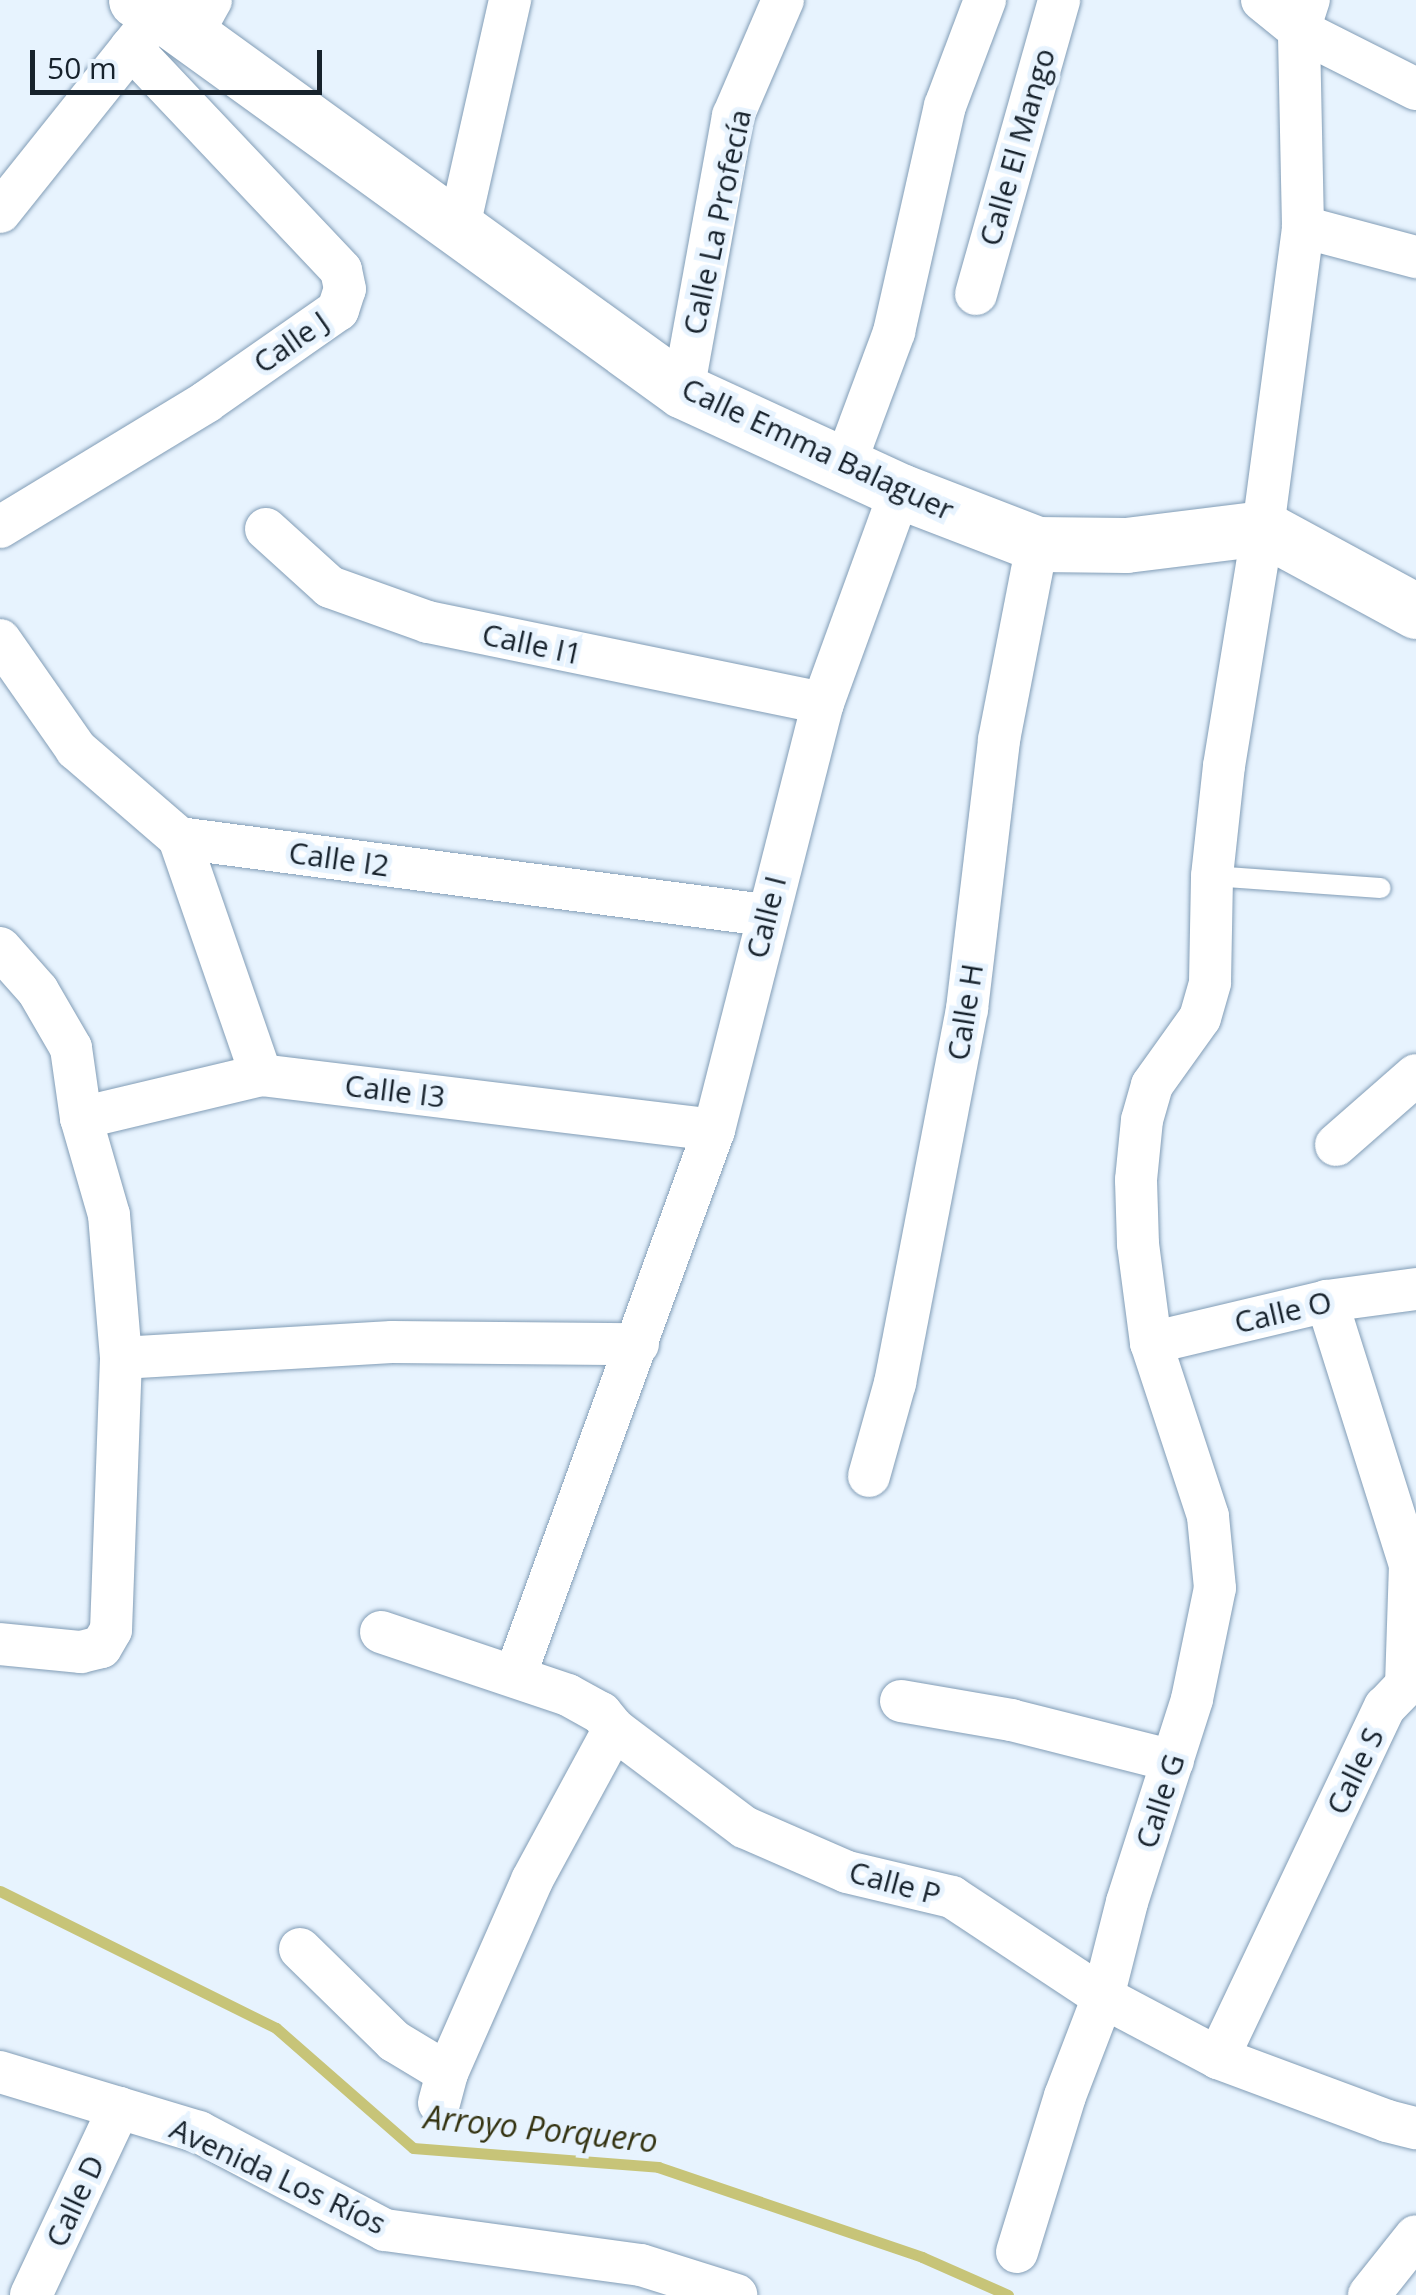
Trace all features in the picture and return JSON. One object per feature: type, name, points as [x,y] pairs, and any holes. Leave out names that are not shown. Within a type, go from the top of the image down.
[{"type":"street","points":[[458,231],[510,0]]},
{"type":"street","name":"Calle La Profecía","points":[[683,391],[734,116],[783,0]]},
{"type":"street","points":[[845,464],[894,332],[945,106],[986,0]]},
{"type":"street","name":"Calle El Mango","points":[[976,294],[1058,0]]},
{"type":"street","points":[[1262,0],[1304,15],[1416,88]]},
{"type":"street","name":"Calle G","points":[[1017,2252],[1064,2096],[1103,1998],[1128,1902],[1192,1700],[1214,1588],[1208,1516],[1151,1343],[1138,1228],[1142,1120],[1152,1085],[1200,1018],[1210,982],[1212,876],[1224,766],[1262,528],[1302,227],[1304,15]]},
{"type":"street","points":[[0,212],[166,19]]},
{"type":"street","name":"Calle Emma Balaguer","points":[[166,19],[683,391],[900,491],[1037,544],[1126,544],[1262,528]]},
{"type":"street","name":"Calle J","points":[[0,527],[206,402],[338,310],[345,289],[341,270],[166,19]]},
{"type":"street","points":[[1302,227],[1416,256]]},
{"type":"street","name":"Calle I","points":[[516,1676],[714,1130],[765,915],[823,703],[900,491]]},
{"type":"street","points":[[1262,528],[1416,611]]},
{"type":"street","name":"Calle I1","points":[[266,529],[330,587],[428,622],[823,703]]},
{"type":"street","name":"Calle H","points":[[869,1476],[895,1382],[967,1009],[1000,740],[1037,544]]},
{"type":"street","points":[[0,640],[76,749],[179,838],[261,1074]]},
{"type":"street","name":"Calle I2","points":[[179,838],[765,915]]},
{"type":"street","points":[[0,948],[38,992],[71,1048],[81,1118],[109,1215],[121,1358],[112,1630],[100,1648],[81,1652],[0,1644]]},
{"type":"street","name":"Calle I3","points":[[81,1118],[261,1074],[714,1130]]},
{"type":"street","points":[[1336,1145],[1416,1075]]},
{"type":"street","name":"Calle O","points":[[1151,1343],[1328,1301],[1416,1288]]},
{"type":"street","name":"Calle S","points":[[1218,2058],[1386,1707],[1411,1686],[1410,1566],[1328,1301]]},
{"type":"street","points":[[121,1358],[392,1342],[638,1344]]},
{"type":"street","name":"Calle P","points":[[382,1632],[568,1695],[602,1713],[614,1729],[744,1826],[847,1872],[952,1897],[1103,1998],[1218,2058],[1416,2128]]},
{"type":"street","points":[[901,1701],[1010,1720],[1173,1761]]},
{"type":"street","points":[[300,1950],[443,2088],[532,1880],[614,1729]]},
{"type":"street","name":"Avenida Los Ríos","points":[[0,2072],[199,2132],[385,2230],[641,2265],[736,2295]]},
{"type":"street","name":"Calle D","points":[[31,2295],[119,2108]]},
{"type":"street","points":[[1370,2295],[1416,2236]]},
{"type":"lane","points":[[1212,876],[1381,888]]},
{"type":"waterway","name":"Arroyo Porquero","points":[[0,1891],[276,2028],[413,2148],[658,2167],[922,2257],[1008,2295]]}]
